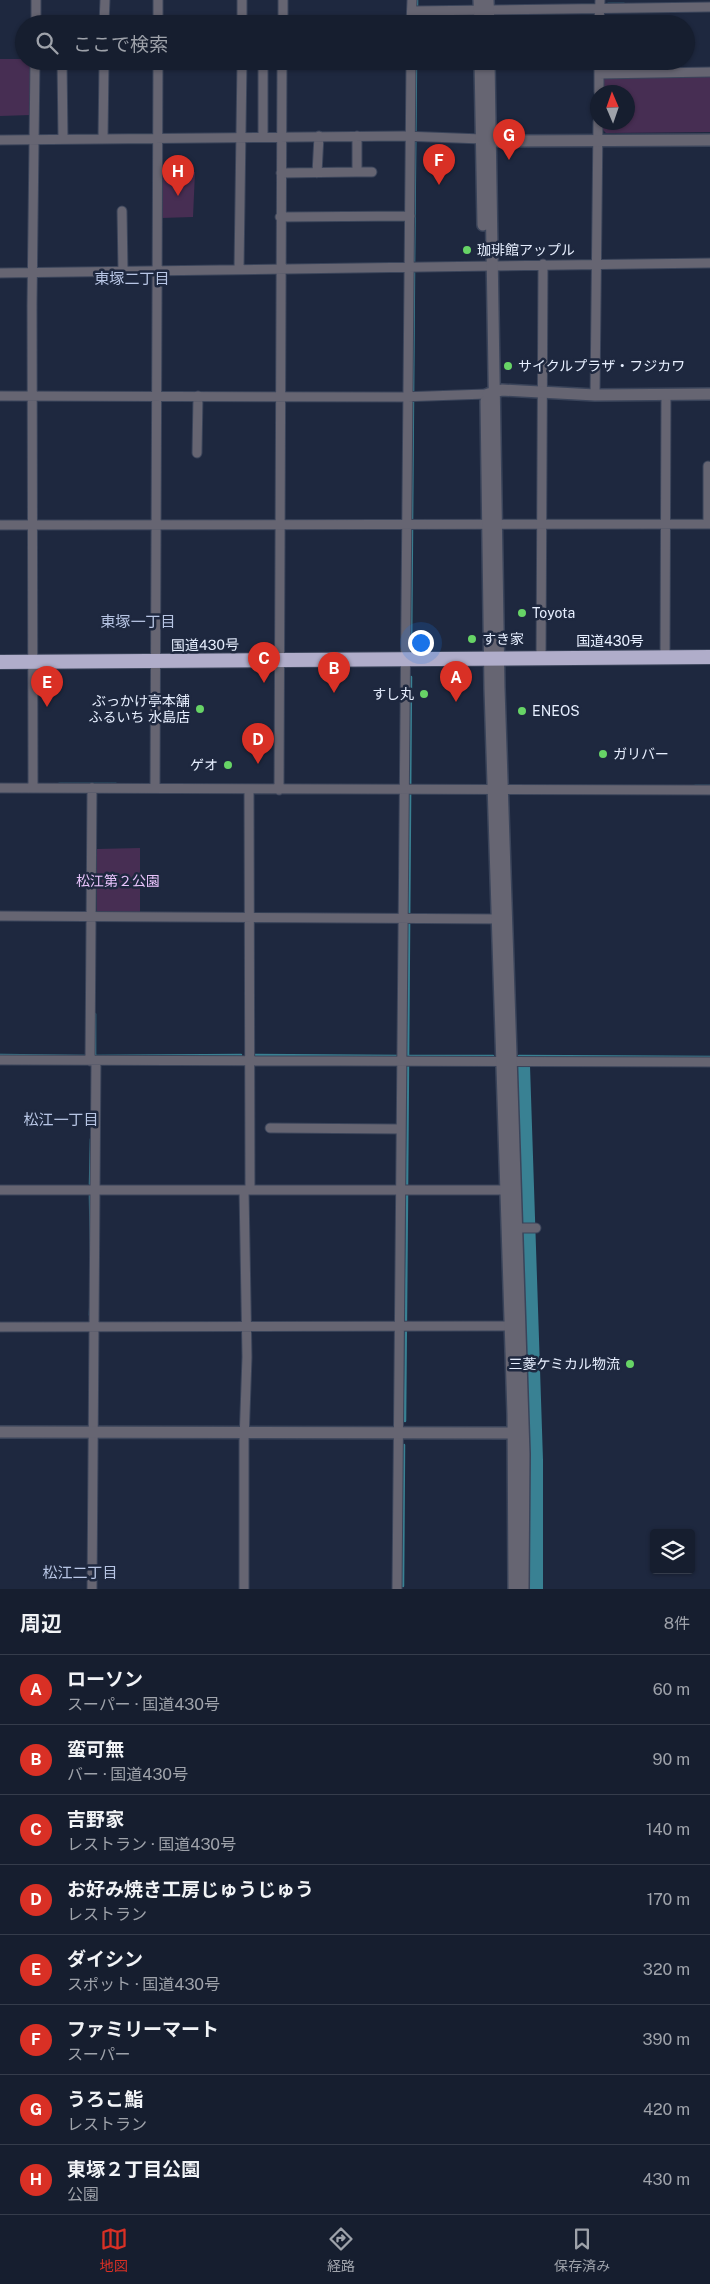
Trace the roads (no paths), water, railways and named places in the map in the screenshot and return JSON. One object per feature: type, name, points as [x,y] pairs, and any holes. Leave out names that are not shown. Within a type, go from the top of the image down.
[{"type":"highway","name":"国道430号","points":[[494,663],[541,657],[710,657]]},
{"type":"highway","name":"国道430号","points":[[0,662],[33,667]]},
{"type":"highway","name":"国道430号","points":[[0,672],[33,667],[279,664],[710,665]]},
{"type":"street","points":[[36,0],[36,15]]},
{"type":"street","points":[[104,15],[105,0]]},
{"type":"street","points":[[158,0],[158,15]]},
{"type":"street","points":[[242,0],[242,15]]},
{"type":"street","points":[[282,15],[283,0]]},
{"type":"street","points":[[412,0],[415,10],[414,15]]},
{"type":"street","points":[[415,10],[484,5],[561,4],[710,7]]},
{"type":"street","points":[[33,785],[32,396],[35,70]]},
{"type":"street","points":[[62,70],[63,139]]},
{"type":"street","points":[[103,138],[104,70]]},
{"type":"street","points":[[155,786],[158,70]]},
{"type":"street","points":[[239,269],[242,70]]},
{"type":"street","points":[[263,70],[263,136]]},
{"type":"street","points":[[279,786],[282,70]]},
{"type":"street","points":[[397,1589],[398,1432],[403,1325],[405,1190],[401,1129],[407,918],[405,664],[410,525],[412,267],[410,216],[414,137],[411,70]]},
{"type":"street","points":[[481,70],[486,140]]},
{"type":"street","points":[[489,70],[486,140],[494,663],[511,1190],[516,1228],[515,1326],[523,1589]]},
{"type":"street","points":[[599,70],[599,85]]},
{"type":"street","points":[[599,74],[710,72]]},
{"type":"street","points":[[595,395],[598,130]]},
{"type":"street","points":[[0,140],[242,136],[357,136],[598,141],[710,140]]},
{"type":"street","points":[[317,173],[318,136]]},
{"type":"street","points":[[357,136],[357,172]]},
{"type":"street","points":[[281,174],[372,172]]},
{"type":"street","points":[[122,211],[123,271]]},
{"type":"street","points":[[280,217],[410,216]]},
{"type":"street","points":[[0,273],[710,263]]},
{"type":"street","points":[[541,657],[543,264]]},
{"type":"street","points":[[0,396],[411,396],[490,393],[502,390],[595,395],[710,394]]},
{"type":"street","points":[[665,658],[666,394]]},
{"type":"street","points":[[197,453],[198,396]]},
{"type":"street","points":[[0,525],[709,524],[708,466]]},
{"type":"street","points":[[0,788],[33,785],[92,788],[155,786],[249,790],[279,786],[498,790],[710,790]]},
{"type":"street","points":[[92,788],[91,916],[96,1190],[92,1325],[94,1432],[92,1589]]},
{"type":"street","points":[[244,1589],[249,790]]},
{"type":"street","points":[[0,916],[502,919]]},
{"type":"street","points":[[0,1060],[404,1059],[507,1062],[710,1062]]},
{"type":"street","points":[[270,1128],[401,1129]]},
{"type":"street","points":[[0,1190],[511,1190]]},
{"type":"street","points":[[516,1228],[536,1228]]},
{"type":"street","points":[[0,1327],[92,1325],[515,1326]]},
{"type":"street","points":[[0,1432],[518,1433]]},
{"type":"street","points":[[514,1589],[518,1433]]},
{"type":"waterway","points":[[417,0],[417,15]]},
{"type":"waterway","points":[[608,4],[624,4]]},
{"type":"waterway","points":[[414,264],[416,70]]},
{"type":"waterway","points":[[412,522],[414,270]]},
{"type":"waterway","points":[[411,651],[412,527]]},
{"type":"waterway","points":[[407,1187],[411,677]]},
{"type":"waterway","points":[[59,784],[116,784]]},
{"type":"waterway","points":[[695,786],[710,786]]},
{"type":"waterway","points":[[95,1014],[95,1056]]},
{"type":"waterway","points":[[0,1055],[87,1056]]},
{"type":"waterway","points":[[93,1056],[241,1055]]},
{"type":"waterway","points":[[253,1055],[399,1056]]},
{"type":"waterway","points":[[407,1056],[493,1056]]},
{"type":"waterway","points":[[519,1056],[710,1057]]},
{"type":"waterway","points":[[523,1066],[536,1460],[536,1589]]},
{"type":"waterway","points":[[90,1184],[91,1139]]},
{"type":"waterway","points":[[405,1421],[407,1193]]},
{"type":"waterway","points":[[90,1195],[91,1265]]},
{"type":"waterway","points":[[90,1315],[91,1283]]},
{"type":"waterway","points":[[403,1586],[404,1445]]},
{"type":"place","name":"うろこ鮨","points":[[509,160]]},
{"type":"place","name":"ファミリーマート","points":[[439,185]]},
{"type":"place","name":"東塚２丁目公園","points":[[178,196]]},
{"type":"place","name":"珈琲館アップル","points":[[467,250]]},
{"type":"place","name":"サイクルプラザ・フジカワ","points":[[508,366]]},
{"type":"place","name":"Toyota","points":[[522,613]]},
{"type":"place","name":"すき家","points":[[472,639]]},
{"type":"place","name":"吉野家","points":[[264,683]]},
{"type":"place","name":"蛮可無","points":[[334,693]]},
{"type":"place","name":"すし丸","points":[[424,694]]},
{"type":"place","name":"ローソン","points":[[456,702]]},
{"type":"place","name":"ダイシン","points":[[47,707]]},
{"type":"place","name":"ぶっかけ亭本舗 ふるいち 水島店","points":[[200,709]]},
{"type":"place","name":"ENEOS","points":[[522,711]]},
{"type":"place","name":"ガリバー","points":[[603,754]]},
{"type":"place","name":"お好み焼き工房じゅうじゅう","points":[[258,764]]},
{"type":"place","name":"ゲオ","points":[[228,765]]},
{"type":"place","name":"三菱ケミカル物流","points":[[630,1364]]},
{"type":"district","name":"東塚二丁目","points":[[132,278]]},
{"type":"district","name":"東塚一丁目","points":[[138,621]]},
{"type":"district","name":"松江一丁目","points":[[61,1119]]},
{"type":"district","name":"松江二丁目","points":[[80,1572]]},
{"type":"park label","name":"松江第２公園","points":[[118,881]]}]
